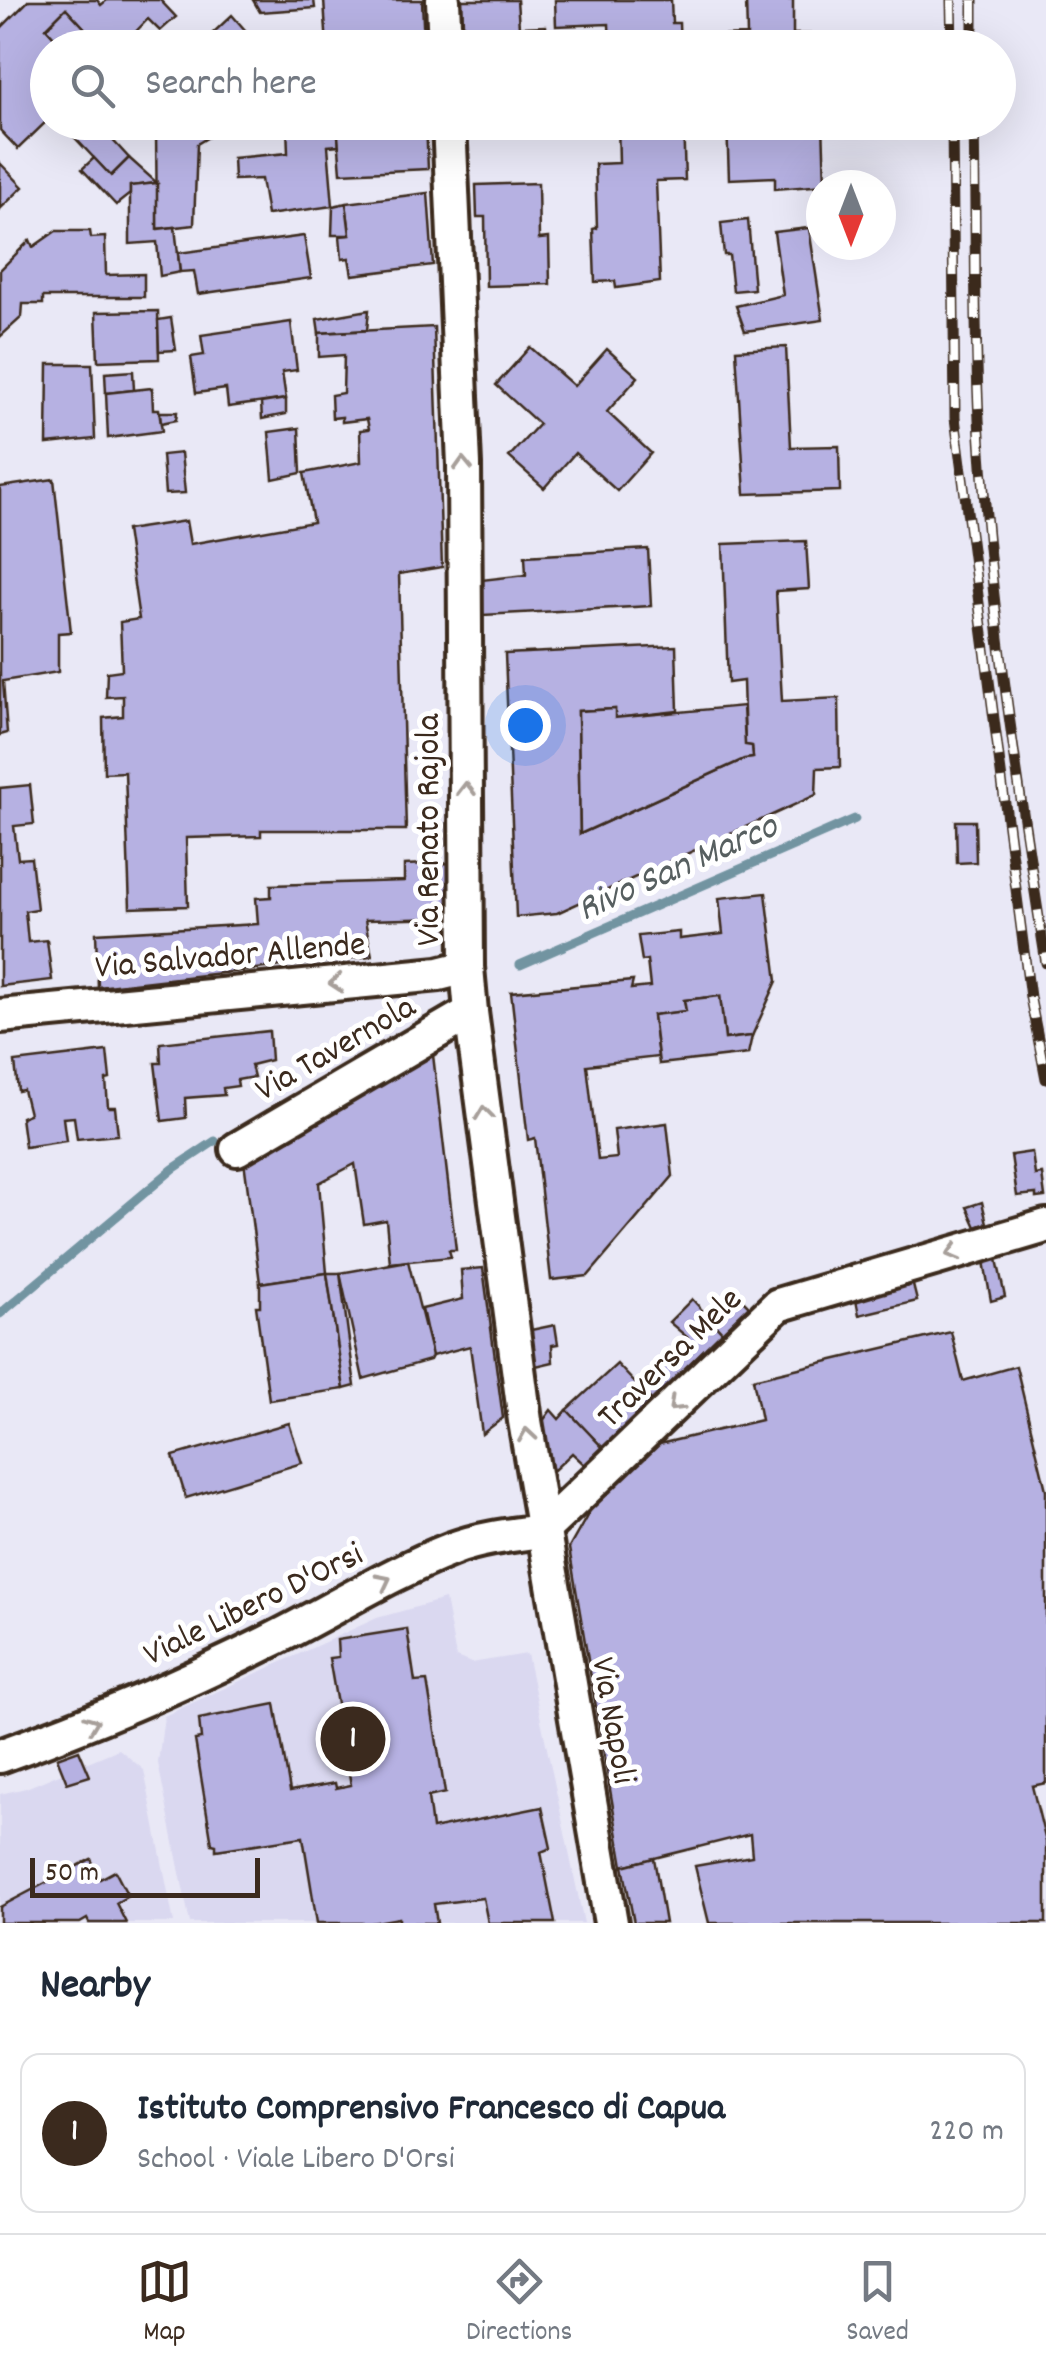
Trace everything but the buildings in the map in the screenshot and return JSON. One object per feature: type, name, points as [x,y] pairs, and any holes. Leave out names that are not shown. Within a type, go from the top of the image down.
[{"type":"street","points":[[443,0],[444,30]]},
{"type":"street","name":"Via Renato Rajola","points":[[449,140],[464,465],[467,967],[542,1532]]},
{"type":"street","name":"Via Salvador Allende","points":[[0,1016],[439,974],[467,967]]},
{"type":"street","name":"Via Tavernola","points":[[236,1148],[471,1012]]},
{"type":"street","name":"Traversa Mele","points":[[542,1532],[778,1305],[1046,1226]]},
{"type":"street","name":"Viale Libero D'Orsi","points":[[0,1756],[100,1721],[454,1548],[542,1532]]},
{"type":"street","name":"Via Napoli","points":[[542,1532],[611,1923]]},
{"type":"shaded area","points":[[445,1599],[456,1657],[471,1663],[527,1654],[584,1923],[190,1923],[158,1763],[164,1716],[377,1618]]},
{"type":"shaded area","points":[[119,1749],[144,1770],[174,1923],[0,1923],[0,1794],[26,1788]]},
{"type":"waterway","name":"Rivo San Marco","points":[[520,965],[855,819]]},
{"type":"waterway","name":"Rivo San Marco","points":[[0,1314],[173,1169],[215,1141]]},
{"type":"railway","points":[[951,0],[952,30]]},
{"type":"railway","points":[[973,0],[973,30]]},
{"type":"railway","points":[[952,140],[955,418],[1030,997],[1046,1079]]},
{"type":"railway","points":[[974,140],[976,345],[984,487],[1006,692],[1046,963]]},
{"type":"place","name":"Istituto Comprensivo Francesco di Capua","points":[[353,1739]]}]
